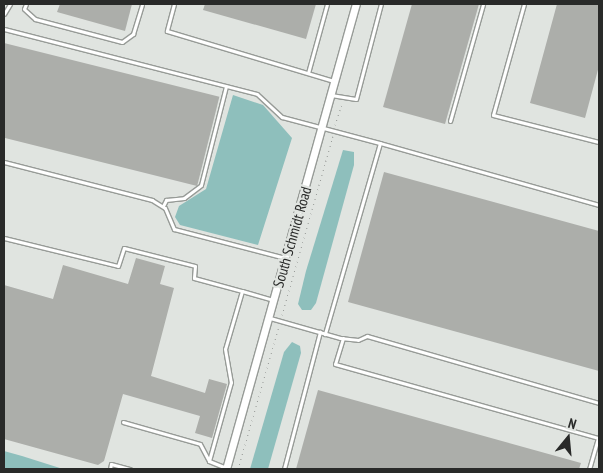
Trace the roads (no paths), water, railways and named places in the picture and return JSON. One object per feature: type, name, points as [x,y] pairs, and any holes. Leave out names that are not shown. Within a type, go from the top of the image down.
[{"type":"street","name":"South Schmidt Road","points":[[226,469],[356,4]]},
{"type":"lane","points":[[4,14],[10,4]]},
{"type":"lane","points":[[26,4],[24,9],[35,19],[122,42],[133,34],[142,4]]},
{"type":"lane","points":[[174,4],[167,31],[334,81]]},
{"type":"lane","points":[[308,73],[327,4]]},
{"type":"lane","points":[[331,95],[356,99],[381,4]]},
{"type":"lane","points":[[450,121],[483,4]]},
{"type":"lane","points":[[524,4],[493,115],[599,142]]},
{"type":"lane","points":[[4,29],[263,96],[282,117],[323,126],[599,205]]},
{"type":"lane","points":[[163,206],[166,200],[184,198],[201,185],[226,86]]},
{"type":"lane","points":[[325,334],[380,143]]},
{"type":"lane","points":[[4,162],[163,206],[174,229],[286,258]]},
{"type":"lane","points":[[4,238],[118,266],[124,248],[195,266],[194,278],[274,300]]},
{"type":"lane","points":[[209,461],[231,382],[225,349],[242,291]]},
{"type":"lane","points":[[269,318],[343,338],[358,340],[367,336],[599,403]]},
{"type":"lane","points":[[284,469],[320,332]]},
{"type":"lane","points":[[343,338],[335,364],[598,438],[589,469]]},
{"type":"lane","points":[[123,422],[200,444],[209,461],[226,469]]},
{"type":"lane","points":[[110,469],[111,464],[130,469]]},
{"type":"water","points":[[233,95],[263,105],[292,138],[258,245],[180,225],[175,217],[179,206],[206,189]]},
{"type":"water","points":[[343,150],[354,152],[354,165],[316,303],[311,310],[302,310],[298,304],[306,271]]},
{"type":"water","points":[[292,342],[300,346],[301,353],[268,469],[250,469],[284,352]]},
{"type":"water","points":[[4,451],[22,456],[63,469],[4,469]]}]
